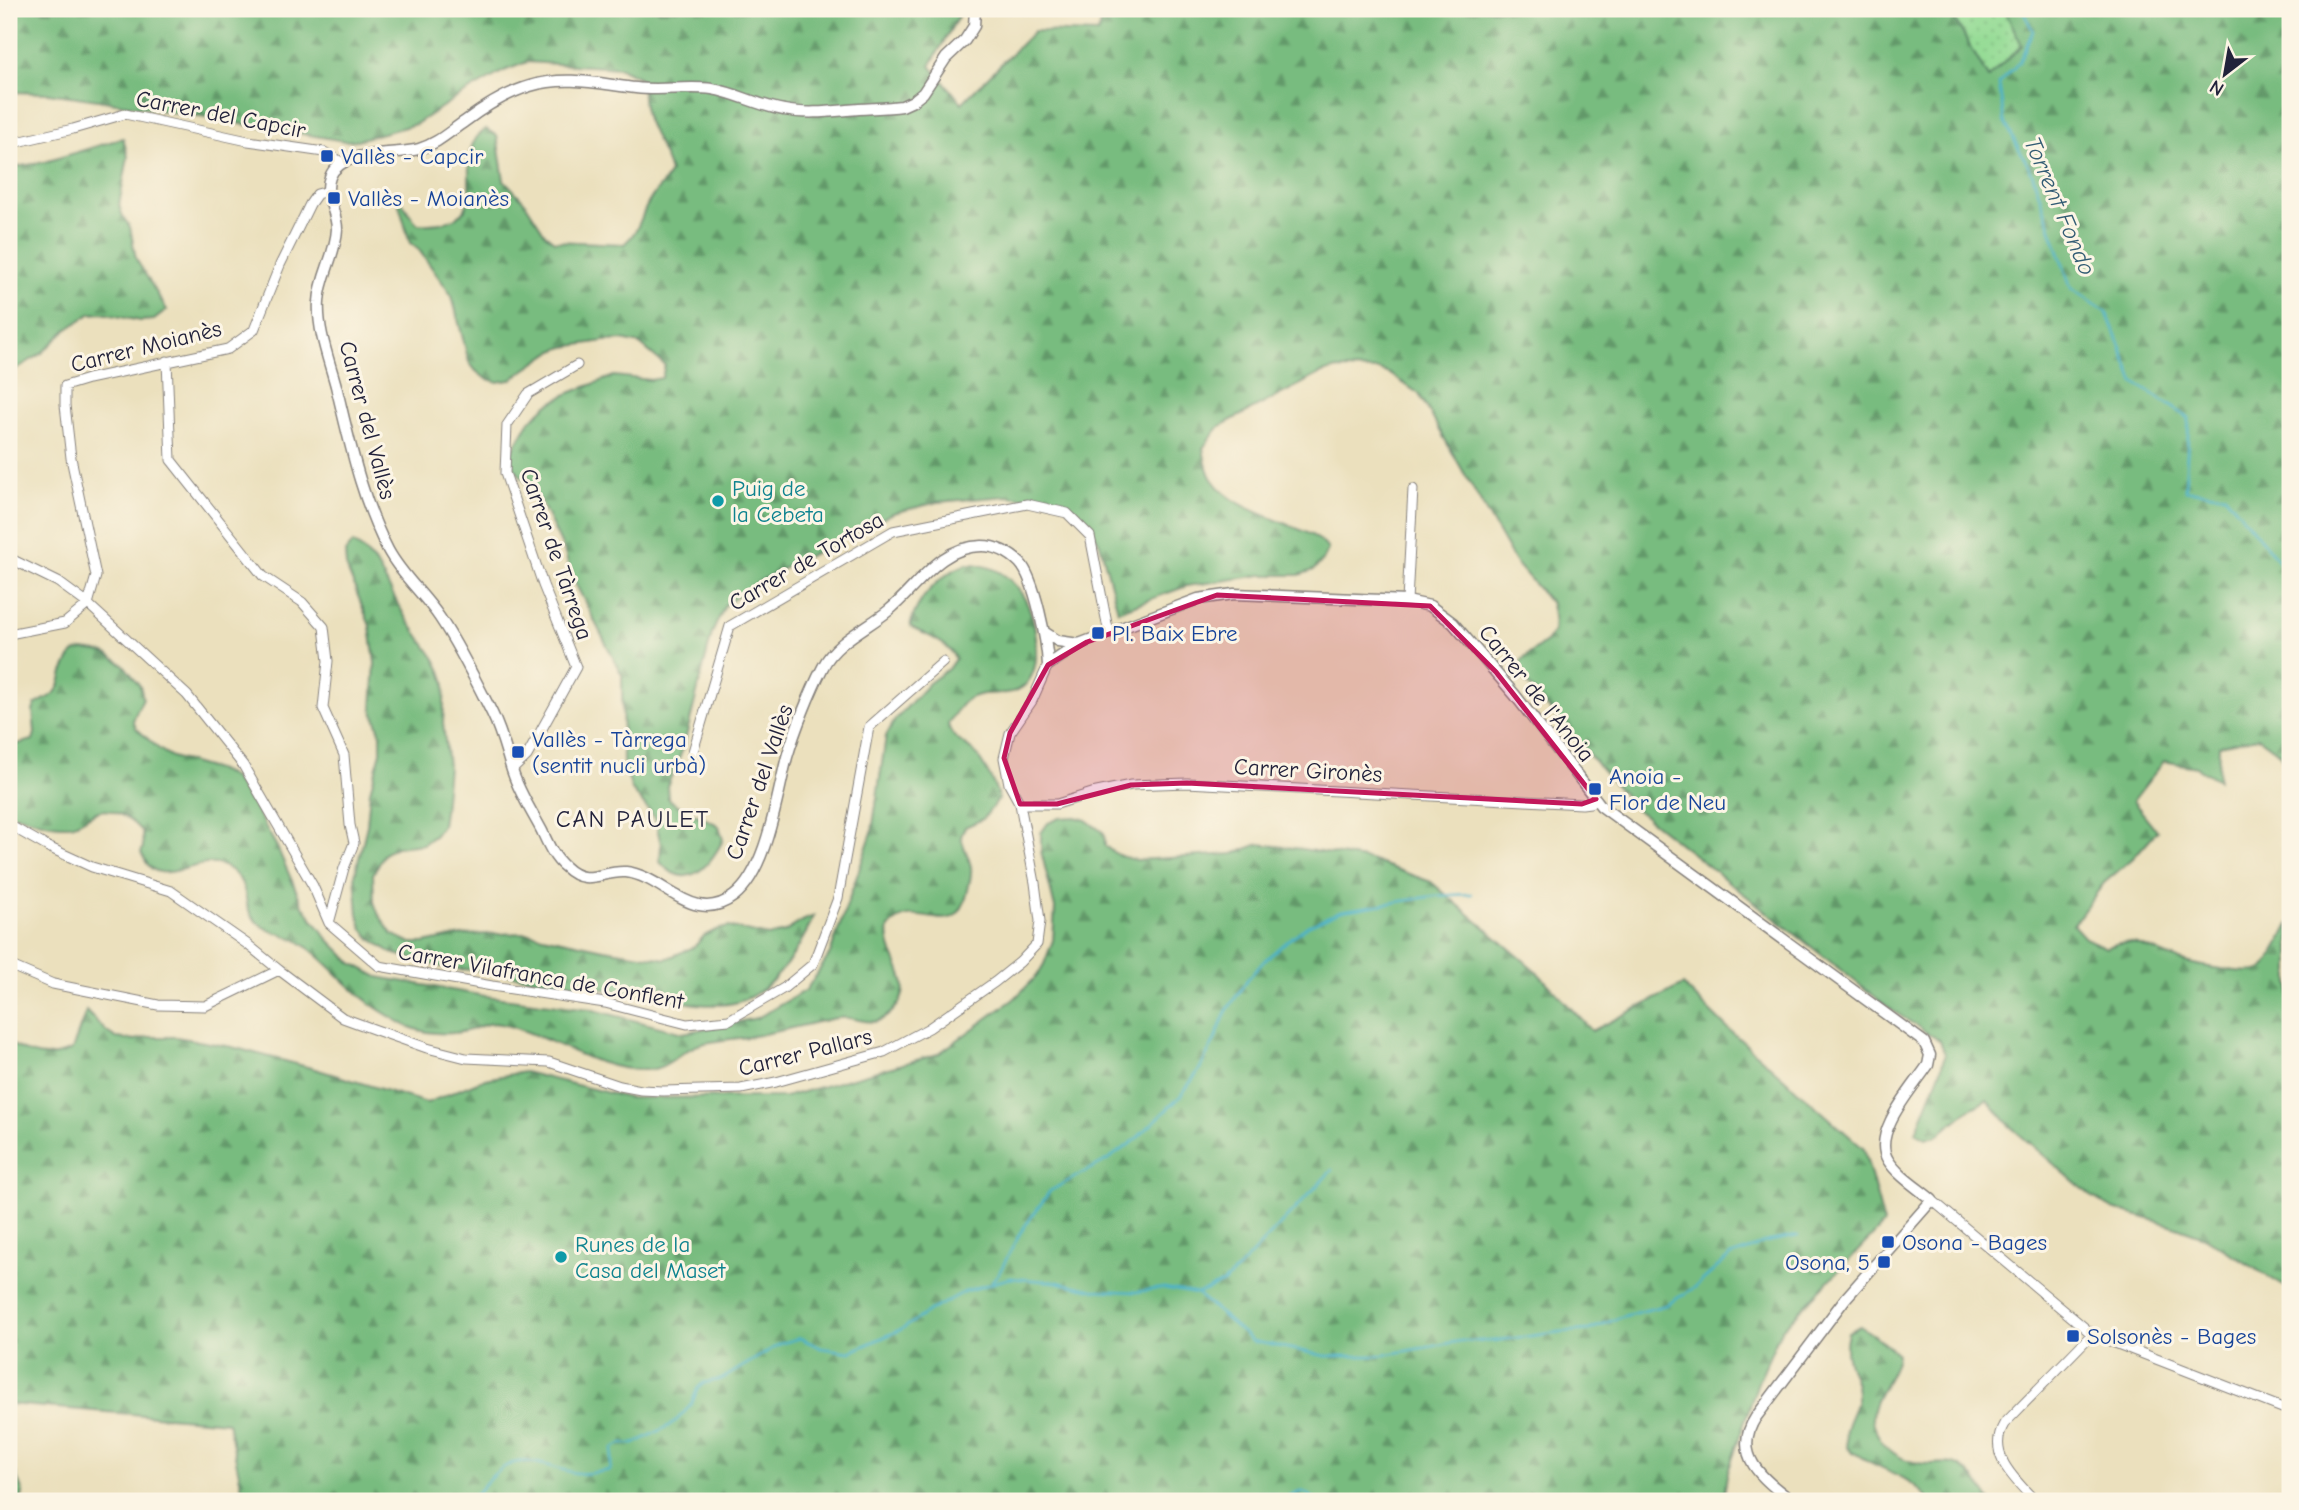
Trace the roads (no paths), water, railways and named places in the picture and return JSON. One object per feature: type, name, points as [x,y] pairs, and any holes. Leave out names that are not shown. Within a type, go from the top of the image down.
[{"type":"street","points":[[328,191],[330,175],[343,163],[360,156],[423,148],[436,143],[496,100],[544,82],[591,80],[656,90],[705,88],[793,112],[882,108],[907,104],[923,93],[946,58],[971,33],[975,9]]},
{"type":"street","name":"Carrer del Capcir","points":[[9,144],[125,114],[234,139],[324,152],[343,163]]},
{"type":"street","name":"Carrer Moianès","points":[[88,604],[96,576],[71,458],[65,386],[228,349],[254,331],[280,265],[310,204],[317,194],[328,191]]},
{"type":"street","name":"Carrer del Vallès","points":[[328,191],[337,229],[318,305],[323,337],[363,494],[398,566],[438,614],[482,693],[503,736],[520,790],[551,849],[559,862],[574,874],[591,878],[615,873],[634,873],[701,905],[721,903],[737,894],[766,843],[790,747],[825,662],[836,649],[897,604],[937,562],[956,550],[992,547],[1013,557],[1028,575],[1044,632],[1048,665]]},
{"type":"street","points":[[167,361],[171,460],[263,576],[302,602],[324,627],[328,661],[323,708],[344,755],[354,844],[344,868],[329,923]]},
{"type":"street","name":"Carrer de Tàrrega","points":[[512,770],[527,756],[576,667],[543,585],[505,473],[507,425],[528,394],[577,365]]},
{"type":"street","points":[[1407,601],[1413,489]]},
{"type":"street","name":"Carrer de Tortosa","points":[[692,755],[730,626],[893,531],[1027,504],[1067,513],[1090,536],[1109,634]]},
{"type":"street","name":"Carrer Vilafranca de Conflent","points":[[9,558],[58,582],[88,604],[187,695],[243,765],[313,886],[329,923],[379,966],[605,1003],[687,1024],[729,1020],[784,989],[813,964],[838,898],[869,727],[943,662]]},
{"type":"street","name":"Carrer de l'Anoia","points":[[1048,665],[1079,644],[1198,599],[1217,595],[1407,601],[1430,606],[1453,623],[1515,695],[1608,812],[1919,1038],[1930,1051],[1928,1065],[1889,1123],[1883,1143],[1885,1155],[1891,1164],[1932,1200]]},
{"type":"street","points":[[9,634],[65,623],[88,604]]},
{"type":"street","points":[[1044,632],[1058,641],[1079,644]]},
{"type":"street","name":"Carrer Pallars","points":[[9,825],[92,867],[170,891],[247,944],[344,1018],[427,1048],[466,1058],[549,1062],[620,1086],[652,1091],[723,1090],[776,1082],[884,1052],[929,1028],[995,982],[1037,944],[1040,921],[1020,804],[1009,784],[1004,758],[1010,733],[1032,701],[1048,665]]},
{"type":"street","name":"Carrer Gironès","points":[[1020,804],[1057,804],[1131,785],[1187,783],[1582,804],[1596,799]]},
{"type":"street","points":[[9,965],[53,984],[158,1005],[205,1006],[279,970]]},
{"type":"street","points":[[1792,1501],[1763,1478],[1753,1464],[1746,1446],[1752,1423],[1845,1299],[1932,1200],[2092,1334],[2290,1411]]},
{"type":"street","points":[[2035,1501],[2006,1467],[1998,1449],[1999,1434],[2004,1424],[2092,1334]]},
{"type":"waterway","name":"Torrent Fondo","points":[[2022,9],[2033,31],[2019,62],[1999,84],[2004,121],[2032,173],[2071,288],[2107,313],[2134,382],[2189,418],[2185,490],[2225,495],[2290,575]]},
{"type":"waterway","points":[[992,1281],[1020,1233],[1050,1191],[1107,1160],[1134,1141],[1179,1098],[1198,1072],[1226,1012],[1247,980],[1288,940],[1309,925],[1341,911],[1434,896],[1472,894]]},
{"type":"waterway","points":[[470,1501],[496,1473],[515,1463],[533,1462],[581,1474],[610,1470],[613,1448],[621,1444],[634,1444],[674,1423],[691,1405],[698,1388],[704,1383],[722,1379],[780,1344],[800,1338],[821,1348],[850,1352],[902,1329],[966,1291],[1010,1278],[1057,1282],[1093,1290],[1136,1292],[1164,1288],[1197,1294],[1223,1283],[1234,1273],[1332,1170]]},
{"type":"waterway","points":[[1197,1294],[1252,1341],[1326,1356],[1378,1356],[1461,1341],[1493,1341],[1589,1330],[1624,1316],[1666,1305],[1694,1288],[1730,1256],[1765,1242],[1798,1236]]},
{"type":"waterway","points":[[1206,1501],[1257,1493],[1272,1494],[1282,1499],[1300,1492],[1317,1501]]},
{"type":"waterway","points":[[1339,1501],[1357,1501]]},
{"type":"place","name":"Vallès - Capcir","points":[[327,156]]},
{"type":"place","name":"Vallès - Moianès","points":[[334,198]]},
{"type":"place","name":"Puig de la Cebeta","points":[[718,501]]},
{"type":"place","name":"Pl. Baix Ebre","points":[[1098,633]]},
{"type":"place","name":"Vallès - Tàrrega (sentit nucli urbà)","points":[[518,752]]},
{"type":"place","name":"Anoia - Flor de Neu","points":[[1595,789]]},
{"type":"place","name":"Osona - Bages","points":[[1888,1242]]},
{"type":"place","name":"Runes de la Casa del Maset","points":[[561,1257]]},
{"type":"place","name":"Osona, 5","points":[[1884,1262]]},
{"type":"place","name":"Solsonès - Bages","points":[[2073,1336]]},
{"type":"district","name":"CAN PAULET","points":[[633,819]]}]
